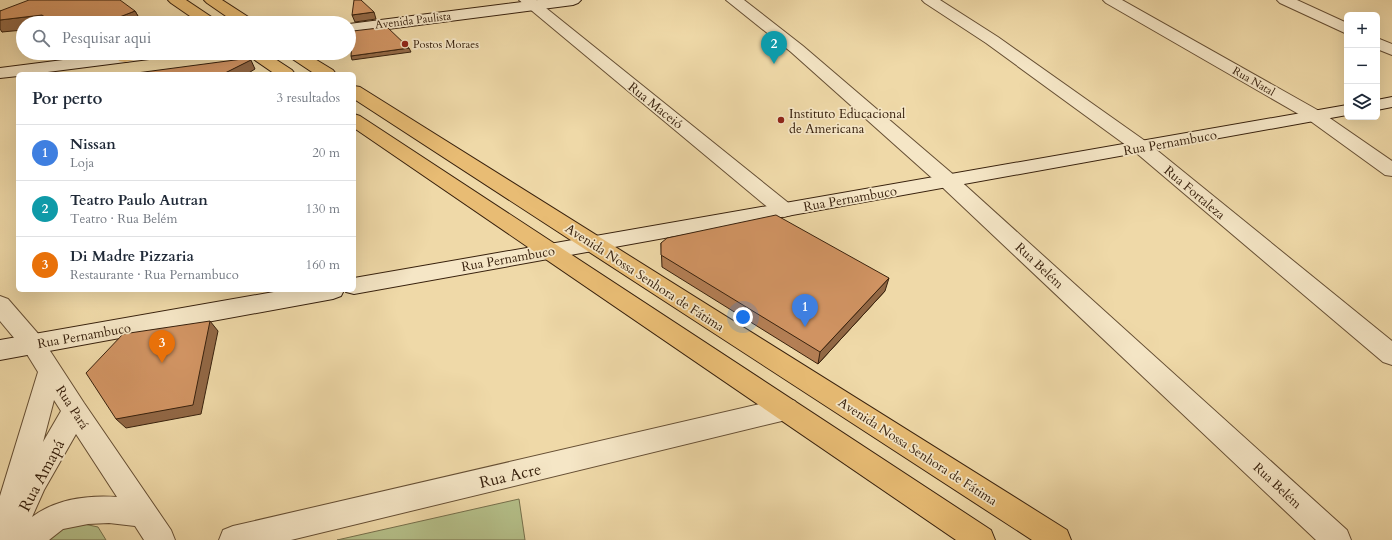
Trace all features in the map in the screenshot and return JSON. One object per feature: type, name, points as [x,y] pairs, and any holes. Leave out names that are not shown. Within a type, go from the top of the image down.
[{"type":"main road","points":[[176,0],[192,16]]},
{"type":"main road","points":[[212,0],[236,16]]},
{"type":"main road","points":[[265,60],[283,72]]},
{"type":"main road","points":[[305,60],[324,72]]},
{"type":"main road","name":"Avenida Nossa Senhora de Fátima","points":[[356,92],[1057,540]]},
{"type":"main road","points":[[356,121],[981,540]]},
{"type":"street","name":"Avenida Paulista","points":[[356,27],[530,2],[573,0]]},
{"type":"street","name":"Rua Belém","points":[[734,0],[797,49],[948,181],[1337,540]]},
{"type":"street","name":"Rua Fortaleza","points":[[930,0],[992,40],[1141,147],[1392,355]]},
{"type":"street","name":"Rua Natal","points":[[1111,0],[1315,116],[1392,170]]},
{"type":"street","points":[[1285,0],[1344,28]]},
{"type":"street","name":"Rua Maceió","points":[[530,2],[784,210]]},
{"type":"street","points":[[1380,44],[1392,50]]},
{"type":"street","points":[[0,73],[102,60]]},
{"type":"street","points":[[1380,104],[1392,102]]},
{"type":"street","name":"Rua Pernambuco","points":[[356,286],[1344,111]]},
{"type":"street","name":"Rua Pernambuco","points":[[0,350],[322,292]]},
{"type":"street","name":"Rua Pará","points":[[0,305],[33,344],[75,411],[161,540]]},
{"type":"street","name":"Rua Amapá","points":[[1,540],[50,372]]},
{"type":"street","name":"Rua Acre","points":[[233,540],[786,409]]},
{"type":"street","name":"Rua Amapá","points":[[8,540],[34,482],[75,411]]},
{"type":"street","points":[[27,540],[55,518],[87,510],[114,510],[142,513]]},
{"type":"green space","points":[[519,499],[525,540],[337,540]]},
{"type":"green space","points":[[70,521],[98,527],[106,540],[46,540]]},
{"type":"building","points":[[29,0],[120,0],[135,11],[122,16],[42,15],[16,16],[16,18],[0,20],[0,11]]},
{"type":"building","points":[[354,0],[361,0],[374,12],[352,15]]},
{"type":"building","points":[[387,27],[409,48],[356,55],[356,31]]},
{"type":"building","points":[[235,60],[251,60],[227,72],[144,72]]},
{"type":"building","points":[[776,215],[889,278],[820,352],[661,255],[661,243],[667,238]]},
{"type":"building","points":[[210,321],[193,405],[116,419],[86,373],[123,334]]},
{"type":"place","name":"Postos Moraes","points":[[405,44]]},
{"type":"place","name":"Teatro Paulo Autran","points":[[774,64]]},
{"type":"place","name":"Instituto Educacional de Americana","points":[[781,120]]},
{"type":"place","name":"Nissan","points":[[805,327]]},
{"type":"place","name":"Di Madre Pizzaria","points":[[162,363]]}]
